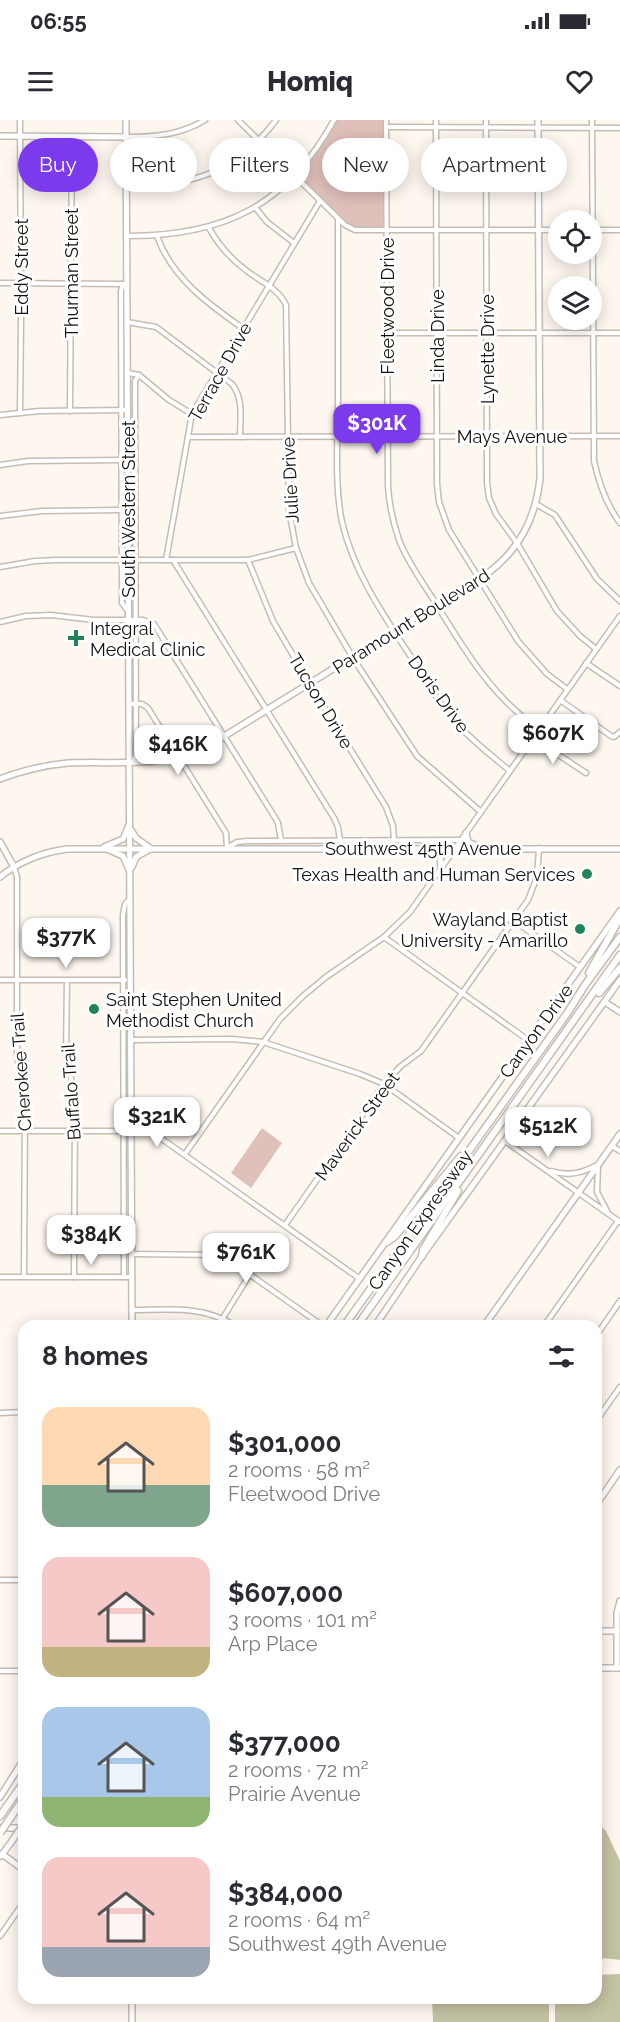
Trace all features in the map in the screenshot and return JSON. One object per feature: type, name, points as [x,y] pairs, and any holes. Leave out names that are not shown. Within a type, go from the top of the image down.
[{"type":"highway","points":[[585,985],[586,978],[620,918]]},
{"type":"highway","name":"Canyon Expressway","points":[[348,1320],[620,937]]},
{"type":"highway","name":"Canyon Expressway","points":[[361,1320],[620,955]]},
{"type":"highway","points":[[566,1032],[571,1029],[620,968]]},
{"type":"highway","points":[[387,1242],[395,1236],[483,1126],[488,1124]]},
{"type":"highway","points":[[422,1256],[423,1250],[463,1183],[466,1173]]},
{"type":"highway","points":[[0,1816],[18,1790]]},
{"type":"highway","points":[[0,1833],[18,1807]]},
{"type":"main road","name":"South Western Street","points":[[126,120],[126,136]]},
{"type":"main road","name":"Paramount Boulevard","points":[[0,779],[57,764],[155,762],[179,758],[212,746],[479,579],[504,560],[528,525],[536,504],[540,478],[538,120]]},
{"type":"main road","points":[[0,135],[126,136]]},
{"type":"main road","name":"South Western Street","points":[[126,192],[125,284],[128,372],[124,410],[125,560],[131,763],[132,1320]]},
{"type":"main road","points":[[104,848],[123,839],[130,824]]},
{"type":"main road","points":[[130,824],[136,838],[151,848],[136,857],[130,872]]},
{"type":"main road","points":[[466,833],[468,842],[482,848]]},
{"type":"main road","points":[[0,842],[14,867]]},
{"type":"main road","points":[[104,848],[123,856],[130,872]]},
{"type":"main road","name":"Southwest 45th Avenue","points":[[0,877],[14,867],[53,851],[104,848],[620,849]]},
{"type":"main road","points":[[424,848],[440,856],[441,867]]},
{"type":"main road","name":"Canyon Drive","points":[[329,1320],[620,911]]},
{"type":"main road","points":[[379,1320],[422,1256],[620,980]]},
{"type":"main road","points":[[605,1002],[620,1012]]},
{"type":"main road","points":[[488,1320],[620,1134]]},
{"type":"main road","points":[[602,1496],[620,1470]]},
{"type":"main road","points":[[602,1668],[618,1668],[617,1631],[620,1601]]},
{"type":"main road","points":[[602,1631],[617,1631]]},
{"type":"main road","points":[[0,1797],[18,1768]]},
{"type":"main road","points":[[0,1828],[18,1828]]},
{"type":"main road","points":[[18,1832],[1,1856],[18,1866]]},
{"type":"main road","points":[[132,2004],[132,2022]]},
{"type":"street","name":"Eddy Street","points":[[20,120],[20,413]]},
{"type":"street","points":[[126,136],[170,135],[205,120]]},
{"type":"street","points":[[238,120],[255,138]]},
{"type":"street","points":[[261,138],[276,120]]},
{"type":"street","points":[[310,159],[334,120]]},
{"type":"street","name":"Fleetwood Drive","points":[[386,120],[388,486],[393,522],[409,560],[481,674],[495,691],[539,730]]},
{"type":"street","name":"Linda Drive","points":[[436,120],[439,502],[449,530],[518,642],[547,674],[567,689]]},
{"type":"street","name":"Lynette Drive","points":[[486,120],[487,483],[489,498],[496,514],[517,543],[557,611],[579,636],[596,649]]},
{"type":"street","points":[[592,120],[592,210]]},
{"type":"street","points":[[387,128],[620,128]]},
{"type":"street","name":"Thurman Street","points":[[70,411],[72,136]]},
{"type":"street","points":[[310,191],[338,219],[355,230],[548,230]]},
{"type":"street","points":[[127,236],[180,234],[209,228],[241,215],[276,192]]},
{"type":"street","name":"Terrace Drive","points":[[166,560],[192,414],[320,201]]},
{"type":"street","points":[[255,207],[267,222],[294,243]]},
{"type":"street","name":"Doris Drive","points":[[338,219],[339,499],[348,546],[359,572],[394,632],[441,704],[479,746],[510,771]]},
{"type":"street","name":"Julie Drive","points":[[209,228],[219,244],[234,260],[278,292],[283,298],[287,312],[288,501],[296,548],[309,583],[353,658],[417,756],[481,812]]},
{"type":"street","points":[[602,230],[620,230]]},
{"type":"street","points":[[157,236],[170,261],[195,292],[209,305],[244,328]]},
{"type":"street","points":[[592,264],[594,461],[598,479],[620,523]]},
{"type":"street","points":[[0,283],[125,284],[121,291],[124,410],[121,510],[125,560]]},
{"type":"street","points":[[127,322],[156,327],[232,384],[239,395],[240,437]]},
{"type":"street","points":[[388,333],[620,333]]},
{"type":"street","points":[[128,372],[139,375],[169,400],[192,414]]},
{"type":"street","points":[[131,763],[136,754],[135,381],[139,375]]},
{"type":"street","points":[[0,415],[124,410]]},
{"type":"street","name":"Mays Avenue","points":[[188,437],[620,436]]},
{"type":"street","points":[[0,465],[28,461],[121,460]]},
{"type":"street","points":[[536,504],[555,515],[597,579],[620,601]]},
{"type":"street","points":[[0,516],[42,511],[121,510]]},
{"type":"street","points":[[0,567],[35,561],[248,560],[296,548]]},
{"type":"street","points":[[173,560],[334,818],[340,840]]},
{"type":"street","name":"Tucson Drive","points":[[248,560],[273,621],[386,807],[391,818],[394,840]]},
{"type":"street","points":[[0,622],[37,615],[94,620],[149,621],[159,631],[274,816],[278,823],[281,840]]},
{"type":"street","points":[[185,1154],[280,1019],[303,996],[384,937],[410,912],[620,616]]},
{"type":"street","points":[[586,663],[620,686]]},
{"type":"street","points":[[560,700],[615,737],[620,732]]},
{"type":"street","points":[[129,704],[142,704],[148,708],[226,833],[227,848]]},
{"type":"street","points":[[533,738],[586,774]]},
{"type":"street","points":[[439,840],[439,848]]},
{"type":"street","name":"Southwest 45th Avenue","points":[[227,848],[244,841],[461,840]]},
{"type":"street","name":"Maverick Street","points":[[285,1225],[384,1084],[401,1066],[421,1051],[513,920],[533,888],[538,868],[538,848]]},
{"type":"street","name":"Cherokee Trail","points":[[14,867],[17,877],[17,1054],[25,1101],[24,1277]]},
{"type":"street","name":"South Western Street","points":[[124,1277],[123,910],[131,898]]},
{"type":"street","points":[[513,920],[581,967]]},
{"type":"street","points":[[384,937],[528,1040]]},
{"type":"street","points":[[0,980],[131,980]]},
{"type":"street","name":"Buffalo Trail","points":[[66,980],[66,1057],[74,1097],[75,1131],[74,1277]]},
{"type":"street","points":[[132,1040],[232,1039],[263,1042],[384,1084],[459,1138]]},
{"type":"street","points":[[124,1112],[131,1112]]},
{"type":"street","points":[[0,1131],[131,1131],[155,1134],[360,1279]]},
{"type":"street","points":[[505,1141],[619,1221],[548,1320]]},
{"type":"street","points":[[612,1146],[620,1151]]},
{"type":"street","points":[[546,1170],[570,1174],[582,1172],[599,1164]]},
{"type":"street","points":[[599,1164],[596,1177],[597,1192],[610,1215]]},
{"type":"street","points":[[124,1210],[132,1210]]},
{"type":"street","points":[[132,1254],[217,1254],[225,1257],[316,1320]]},
{"type":"street","points":[[124,1263],[132,1262]]},
{"type":"street","points":[[220,1320],[250,1274]]},
{"type":"street","points":[[0,1277],[132,1277]]},
{"type":"street","points":[[602,1328],[620,1302]]},
{"type":"street","points":[[133,1310],[196,1310],[226,1320]]},
{"type":"street","points":[[602,1412],[620,1387]]},
{"type":"street","points":[[0,1413],[18,1412]]},
{"type":"street","points":[[0,1580],[18,1580]]},
{"type":"street","points":[[0,1671],[18,1671]]},
{"type":"street","points":[[0,1936],[18,1910]]},
{"type":"shaded area","points":[[332,120],[386,120],[386,138],[322,138]]},
{"type":"shaded area","points":[[322,139],[322,192],[387,192],[387,231],[351,228],[310,190],[310,155]]},
{"type":"shaded area","points":[[262,1128],[282,1143],[251,1188],[231,1173]]},
{"type":"shaded area","points":[[602,1827],[620,1861],[620,1960],[602,1959]]},
{"type":"shaded area","points":[[620,1974],[620,2022],[555,2022],[555,2004],[602,2004],[602,1975]]},
{"type":"shaded area","points":[[432,2004],[549,2004],[549,2022],[433,2022]]},
{"type":"place","name":"Integral Medical Clinic","points":[[76,638]]},
{"type":"place","name":"Texas Health and Human Services","points":[[587,874]]},
{"type":"place","name":"Wayland Baptist University - Amarillo","points":[[580,929]]},
{"type":"place","name":"Saint Stephen United Methodist Church","points":[[94,1009]]}]
